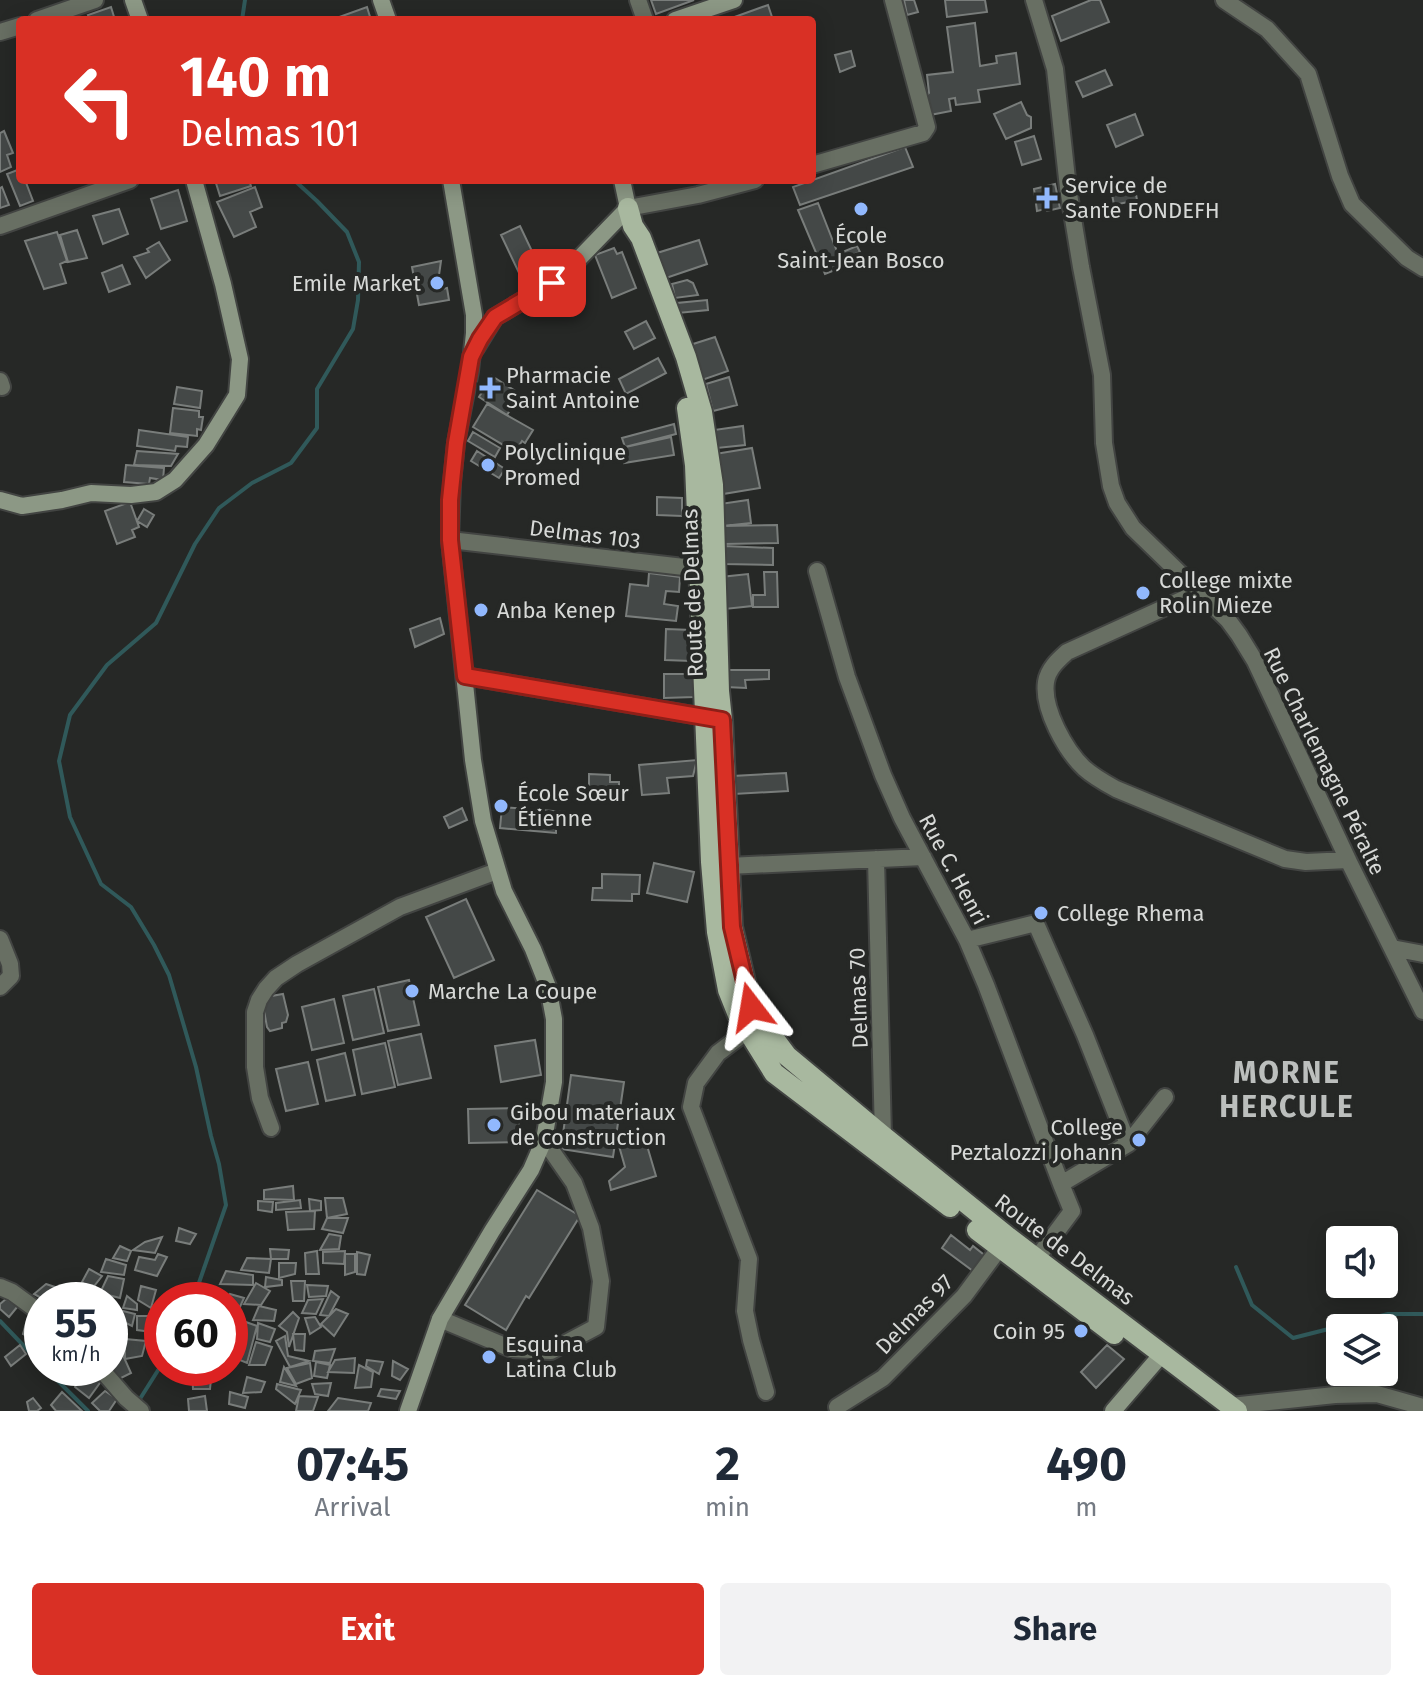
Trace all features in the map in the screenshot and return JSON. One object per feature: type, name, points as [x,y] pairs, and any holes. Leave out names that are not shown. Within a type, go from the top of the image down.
[{"type":"main road","points":[[687,16],[734,0]]},
{"type":"main road","points":[[0,500],[22,506],[91,493],[131,495],[156,492],[175,480],[206,445],[237,395],[240,359],[195,184]]},
{"type":"main road","points":[[408,1411],[440,1319],[461,1280],[531,1170],[544,1140],[554,1082],[554,1019],[548,987],[497,871],[483,821],[473,760],[450,540],[450,500],[471,357],[474,315],[452,184]]},
{"type":"main road","name":"Route de Delmas","points":[[623,184],[630,217],[641,238],[686,357],[702,412],[713,485],[707,570],[719,691],[714,719],[711,862],[717,932],[728,990],[754,1026],[1003,1242],[1037,1258],[1158,1359]]},
{"type":"main road","points":[[471,357],[495,317],[552,283],[630,217]]},
{"type":"main road","points":[[467,282],[477,298],[488,305],[509,308]]},
{"type":"main road","name":"Route de Delmas","points":[[714,719],[732,927],[754,1026],[774,1073],[947,1205],[1003,1242],[1228,1409]]},
{"type":"main road","points":[[1113,1411],[1158,1359]]},
{"type":"street","points":[[49,16],[95,0]]},
{"type":"street","points":[[816,164],[923,133],[927,127],[893,0]]},
{"type":"street","name":"Rue Charlemagne Péralte","points":[[1034,0],[1055,69],[1068,188],[1102,375],[1104,443],[1117,503],[1133,528],[1228,620],[1255,661],[1348,860],[1423,1010]]},
{"type":"street","points":[[1224,0],[1267,29],[1308,74],[1352,204],[1407,258],[1423,268]]},
{"type":"street","points":[[0,226],[119,184]]},
{"type":"street","points":[[630,217],[702,187],[725,184]]},
{"type":"street","name":"Delmas 103","points":[[450,540],[707,570]]},
{"type":"street","name":"Rue C. Henri","points":[[817,571],[847,677],[883,775],[902,818],[967,940],[1072,1207],[1037,1258]]},
{"type":"street","points":[[1199,592],[1067,652],[1057,661],[1046,683],[1052,718],[1060,735],[1082,766],[1116,789],[1285,859],[1306,862],[1348,860]]},
{"type":"street","points":[[465,676],[714,719]]},
{"type":"street","points":[[728,866],[923,857]]},
{"type":"street","name":"Delmas 70","points":[[876,859],[883,1136]]},
{"type":"street","points":[[271,1128],[260,1098],[255,1067],[255,1012],[266,989],[297,964],[400,907],[497,871]]},
{"type":"street","points":[[967,940],[1032,924],[1037,926],[1128,1144]]},
{"type":"street","points":[[0,939],[10,964],[5,982]]},
{"type":"street","points":[[1392,948],[1423,954]]},
{"type":"street","points":[[754,1026],[718,1053],[696,1083],[691,1107],[749,1259],[745,1311],[766,1392]]},
{"type":"street","points":[[1061,1184],[1128,1144],[1165,1097]]},
{"type":"street","points":[[440,1319],[512,1349],[551,1351],[596,1327],[601,1281],[591,1228],[574,1183],[544,1140]]},
{"type":"street","name":"Delmas 97","points":[[837,1407],[883,1378],[964,1296],[1003,1242]]},
{"type":"street","points":[[6,1290],[24,1302]]},
{"type":"street","points":[[116,1386],[141,1411]]},
{"type":"street","points":[[1228,1409],[1335,1395],[1377,1394],[1423,1407]]},
{"type":"building","points":[[651,0],[694,0],[656,14]]},
{"type":"building","points":[[904,0],[914,0],[918,12],[907,15]]},
{"type":"building","points":[[945,0],[985,0],[987,12],[947,17]]},
{"type":"building","points":[[1091,0],[1100,0],[1109,22],[1061,41],[1052,16]]},
{"type":"building","points":[[768,5],[772,16],[737,16]]},
{"type":"building","points":[[111,7],[114,16],[88,16]]},
{"type":"building","points":[[367,7],[370,16],[342,16]]},
{"type":"building","points":[[975,23],[980,66],[997,63],[996,56],[1016,53],[1020,84],[978,90],[980,102],[956,105],[955,98],[949,99],[951,111],[930,115],[927,75],[953,72],[947,27]]},
{"type":"building","points":[[851,51],[855,66],[840,72],[835,55]]},
{"type":"building","points":[[1105,70],[1112,85],[1083,97],[1076,82]]},
{"type":"building","points":[[1021,102],[1031,117],[1031,128],[1006,139],[994,114]]},
{"type":"building","points":[[1135,114],[1143,135],[1116,147],[1107,125]]},
{"type":"building","points":[[4,131],[13,153],[7,155],[11,167],[0,172],[0,133]]},
{"type":"building","points":[[1034,136],[1041,159],[1022,165],[1015,142]]},
{"type":"building","points":[[905,147],[913,167],[800,205],[793,187],[816,184],[816,179]]},
{"type":"building","points":[[16,171],[16,184],[27,184],[33,201],[20,206],[7,174]]},
{"type":"building","points":[[1134,183],[1137,200],[1114,205],[1111,189]]},
{"type":"building","points":[[216,184],[250,184],[251,186],[220,196]]},
{"type":"building","name":"Service de Sante FONDEFH","points":[[1055,184],[1060,208],[1037,211],[1034,189]]},
{"type":"building","points":[[255,187],[262,207],[250,212],[256,227],[234,237],[217,202]]},
{"type":"building","points":[[0,188],[9,205],[0,208]]},
{"type":"building","points":[[178,190],[187,221],[161,229],[151,199]]},
{"type":"building","points":[[818,203],[838,254],[857,246],[860,252],[845,258],[848,265],[825,274],[798,210]]},
{"type":"building","points":[[119,209],[128,234],[103,244],[93,216]]},
{"type":"building","points":[[520,226],[539,266],[520,275],[501,235]]},
{"type":"building","points":[[77,230],[87,258],[68,262],[60,235]]},
{"type":"building","points":[[57,232],[67,261],[60,264],[66,283],[44,289],[25,241]]},
{"type":"building","points":[[699,240],[707,264],[666,278],[657,253]]},
{"type":"building","points":[[159,242],[170,260],[146,278],[134,257],[149,252],[147,249]]},
{"type":"building","points":[[614,248],[617,254],[622,252],[636,288],[612,298],[595,255]]},
{"type":"building","points":[[441,261],[439,275],[442,289],[447,288],[449,300],[419,305],[412,267]]},
{"type":"building","points":[[122,265],[130,284],[109,292],[102,273]]},
{"type":"building","points":[[687,280],[693,283],[698,295],[675,298],[672,284]]},
{"type":"building","points":[[707,300],[708,310],[678,313],[677,303]]},
{"type":"building","points":[[646,321],[655,338],[634,349],[625,332]]},
{"type":"building","points":[[715,337],[728,371],[702,380],[690,345]]},
{"type":"building","points":[[658,358],[666,373],[626,394],[619,379]]},
{"type":"building","points":[[492,376],[520,394],[507,415],[479,397]]},
{"type":"building","points":[[729,377],[737,405],[713,411],[706,384]]},
{"type":"building","points":[[177,387],[202,391],[200,408],[174,404]]},
{"type":"building","points":[[487,404],[533,430],[515,452],[473,427]]},
{"type":"building","points":[[173,408],[199,411],[199,417],[203,417],[197,436],[170,433]]},
{"type":"building","points":[[674,424],[676,434],[625,447],[622,438]]},
{"type":"building","points":[[743,426],[745,445],[717,448],[714,430]]},
{"type":"building","points":[[139,430],[188,437],[187,447],[176,446],[175,451],[137,446]]},
{"type":"building","points":[[473,432],[500,448],[495,457],[468,441]]},
{"type":"building","points":[[671,437],[674,455],[624,463],[621,448]]},
{"type":"building","points":[[752,448],[760,488],[723,494],[715,454]]},
{"type":"building","points":[[137,451],[178,454],[171,466],[134,465]]},
{"type":"building","name":"Polyclinique Promed","points":[[477,451],[505,469],[499,478],[471,461]]},
{"type":"building","points":[[126,465],[164,468],[163,480],[150,478],[149,484],[124,482]]},
{"type":"building","points":[[657,497],[682,498],[682,516],[657,515]]},
{"type":"building","points":[[748,500],[751,523],[723,526],[720,504]]},
{"type":"building","points":[[130,502],[139,527],[132,530],[135,537],[117,544],[105,511]]},
{"type":"building","points":[[144,509],[154,515],[147,527],[137,521]]},
{"type":"building","points":[[777,525],[778,543],[724,544],[723,526]]},
{"type":"building","points":[[724,546],[773,548],[773,565],[724,564]]},
{"type":"building","points":[[764,572],[777,572],[778,607],[753,607],[753,595],[765,595]]},
{"type":"building","points":[[649,573],[680,577],[679,592],[666,591],[664,604],[678,606],[676,621],[626,616],[630,584],[648,586]]},
{"type":"building","points":[[748,574],[752,606],[725,609],[721,577]]},
{"type":"building","points":[[440,618],[444,634],[415,647],[410,629]]},
{"type":"building","points":[[666,629],[692,630],[691,661],[665,660]]},
{"type":"building","points":[[728,670],[769,670],[769,679],[745,680],[746,688],[726,687]]},
{"type":"building","points":[[664,674],[694,674],[694,697],[664,698]]},
{"type":"building","points":[[697,760],[693,776],[667,778],[669,793],[642,795],[639,765]]},
{"type":"building","points":[[786,773],[788,791],[734,794],[733,776]]},
{"type":"building","points":[[589,774],[610,775],[610,782],[619,782],[619,802],[589,800]]},
{"type":"building","points":[[502,807],[565,812],[564,827],[556,826],[556,833],[500,828]]},
{"type":"building","points":[[462,808],[467,820],[449,828],[444,817]]},
{"type":"building","points":[[654,863],[694,872],[687,902],[647,893]]},
{"type":"building","points":[[602,874],[640,875],[639,894],[632,894],[632,901],[592,900],[593,888],[602,888]]},
{"type":"building","points":[[466,899],[494,960],[454,978],[426,917]]},
{"type":"building","points":[[409,980],[419,1025],[388,1031],[378,987]]},
{"type":"building","points":[[374,989],[384,1033],[353,1040],[343,996]]},
{"type":"building","points":[[283,994],[288,1015],[286,1022],[282,1023],[282,1028],[270,1031],[263,1005],[266,997]]},
{"type":"building","points":[[334,999],[344,1043],[312,1050],[302,1007]]},
{"type":"building","points":[[421,1034],[431,1078],[398,1085],[388,1041]]},
{"type":"building","points":[[535,1040],[541,1075],[501,1082],[495,1046]]},
{"type":"building","points":[[385,1043],[395,1087],[362,1094],[353,1050]]},
{"type":"building","points":[[345,1053],[355,1095],[326,1101],[317,1060]]},
{"type":"building","points":[[308,1062],[318,1104],[286,1111],[276,1069]]},
{"type":"building","points":[[571,1075],[624,1082],[613,1157],[561,1149]]},
{"type":"building","name":"Gibou materiaux de construction","points":[[519,1108],[519,1142],[469,1143],[468,1109]]},
{"type":"building","points":[[643,1132],[656,1176],[611,1190],[609,1181],[625,1167],[617,1139]]},
{"type":"building","points":[[293,1186],[294,1200],[264,1199],[264,1190]]},
{"type":"building","points":[[537,1190],[580,1216],[506,1330],[465,1305]]},
{"type":"building","points":[[325,1198],[343,1198],[347,1214],[327,1218]]},
{"type":"building","points":[[309,1199],[321,1201],[321,1210],[310,1211]]},
{"type":"building","points":[[300,1200],[301,1208],[276,1210],[276,1203]]},
{"type":"building","points":[[258,1201],[273,1202],[272,1212],[258,1210]]},
{"type":"building","points":[[315,1211],[314,1229],[288,1230],[286,1212]]},
{"type":"building","points":[[327,1218],[348,1218],[343,1233],[322,1229]]},
{"type":"building","points":[[179,1228],[196,1234],[190,1244],[176,1241]]},
{"type":"building","points":[[329,1234],[341,1236],[339,1249],[320,1250]]},
{"type":"building","points":[[951,1235],[970,1250],[973,1246],[988,1258],[977,1274],[942,1248]]},
{"type":"building","points":[[162,1237],[155,1253],[133,1250],[145,1242]]},
{"type":"building","points":[[120,1246],[131,1251],[127,1261],[113,1258]]},
{"type":"building","points":[[270,1249],[289,1250],[288,1259],[271,1259]]},
{"type":"building","points":[[317,1251],[319,1274],[306,1274],[305,1253]]},
{"type":"building","points":[[345,1251],[344,1264],[323,1263],[323,1252]]},
{"type":"building","points":[[357,1252],[370,1255],[365,1275],[357,1274]]},
{"type":"building","points":[[158,1254],[167,1257],[157,1276],[135,1270],[139,1257],[155,1260]]},
{"type":"building","points":[[345,1254],[355,1254],[355,1272],[345,1275]]},
{"type":"building","points":[[247,1258],[271,1259],[269,1273],[241,1270]]},
{"type":"building","points":[[106,1259],[126,1265],[124,1275],[101,1272]]},
{"type":"building","points":[[279,1263],[296,1263],[295,1274],[279,1278]]},
{"type":"building","points":[[89,1269],[102,1276],[97,1282],[82,1282]]},
{"type":"building","points":[[226,1271],[253,1275],[253,1285],[248,1285],[248,1282],[221,1282]]},
{"type":"building","points":[[108,1276],[124,1279],[123,1282],[105,1282]]},
{"type":"building","points":[[266,1277],[282,1280],[282,1285],[265,1287]]},
{"type":"building","points":[[291,1281],[305,1281],[304,1301],[293,1301]]},
{"type":"building","points":[[256,1283],[270,1291],[261,1305],[248,1304],[248,1297]]},
{"type":"building","points":[[307,1285],[328,1286],[326,1296],[309,1297]]},
{"type":"building","points":[[141,1286],[144,1287],[144,1304],[138,1300]]},
{"type":"building","points":[[331,1291],[339,1297],[329,1316],[320,1315]]},
{"type":"building","points":[[128,1297],[137,1304],[137,1310],[128,1309]]},
{"type":"building","points":[[6,1299],[18,1306],[9,1317],[0,1309],[0,1304]]},
{"type":"building","points":[[323,1299],[316,1314],[302,1313],[308,1300]]},
{"type":"building","points":[[259,1306],[276,1310],[274,1321],[253,1320]]},
{"type":"building","points":[[336,1309],[348,1314],[334,1336],[321,1324]]},
{"type":"building","points":[[128,1312],[135,1314],[132,1326],[128,1324]]},
{"type":"building","points":[[293,1312],[299,1318],[289,1347],[287,1332],[279,1326]]},
{"type":"building","points":[[137,1316],[144,1316],[144,1331],[137,1330]]},
{"type":"building","points":[[315,1317],[321,1327],[310,1334],[305,1318]]},
{"type":"building","points":[[248,1323],[257,1326],[248,1359]]},
{"type":"building","points":[[258,1323],[275,1329],[270,1342],[257,1339]]},
{"type":"building","points":[[293,1334],[305,1334],[304,1351],[295,1350]]},
{"type":"building","points":[[285,1336],[288,1356],[309,1361],[290,1367],[276,1341]]},
{"type":"building","points":[[128,1339],[144,1341],[142,1356],[128,1358]]},
{"type":"building","points":[[256,1342],[272,1347],[265,1365],[249,1365]]},
{"type":"building","points":[[20,1345],[24,1351],[24,1356],[11,1366],[5,1357]]},
{"type":"building","points":[[1107,1345],[1124,1359],[1096,1388],[1081,1372]]},
{"type":"building","points":[[335,1349],[330,1363],[313,1361],[315,1351]]},
{"type":"building","points":[[355,1358],[354,1373],[328,1372],[335,1360]]},
{"type":"building","points":[[367,1360],[383,1362],[379,1374],[366,1366]]},
{"type":"building","points":[[393,1361],[408,1369],[400,1380],[392,1376]]},
{"type":"building","points":[[316,1362],[330,1365],[327,1378],[314,1376]]},
{"type":"building","points":[[310,1363],[312,1378],[296,1384],[287,1368]]},
{"type":"building","points":[[359,1365],[373,1372],[371,1387],[355,1388]]},
{"type":"building","points":[[284,1367],[296,1386],[280,1382]]},
{"type":"building","points":[[248,1377],[265,1382],[261,1392],[243,1393],[245,1386],[248,1386]]},
{"type":"building","points":[[331,1383],[328,1396],[315,1394],[312,1384]]},
{"type":"building","points":[[277,1384],[301,1390],[295,1404],[276,1389]]},
{"type":"building","points":[[75,1386],[98,1386],[89,1398]]},
{"type":"building","points":[[193,1386],[210,1386],[210,1389],[193,1389]]},
{"type":"building","points":[[381,1389],[400,1391],[396,1399],[378,1396]]},
{"type":"building","points":[[105,1391],[117,1399],[109,1411],[100,1411],[92,1403]]},
{"type":"building","points":[[62,1392],[82,1411],[56,1411],[51,1405]]},
{"type":"building","points":[[230,1392],[248,1397],[245,1408],[229,1404]]},
{"type":"building","points":[[205,1396],[207,1411],[189,1411],[188,1399]]},
{"type":"building","points":[[299,1396],[318,1397],[313,1411],[296,1411]]},
{"type":"building","points":[[33,1398],[41,1408],[29,1411],[27,1402]]},
{"type":"building","points":[[338,1398],[371,1403],[368,1411],[328,1411]]},
{"type":"waterway","points":[[243,16],[245,0]]},
{"type":"waterway","points":[[199,1282],[226,1205],[196,1067],[169,975],[131,907],[101,884],[70,817],[59,761],[70,715],[107,665],[156,623],[195,544],[219,508],[252,483],[291,463],[317,428],[317,389],[353,329],[359,262],[347,232],[298,184]]},
{"type":"waterway","points":[[1236,1267],[1252,1305],[1293,1338],[1388,1314],[1423,1314]]},
{"type":"waterway","points":[[0,1321],[24,1346]]},
{"type":"waterway","points":[[63,1386],[88,1411]]},
{"type":"waterway","points":[[138,1402],[148,1386]]},
{"type":"place","name":"Service de Sante FONDEFH","points":[[1047,198]]},
{"type":"place","name":"École Saint-Jean Bosco","points":[[861,209]]},
{"type":"place","name":"Emile Market","points":[[437,283]]},
{"type":"place","name":"Pharmacie Saint Antoine","points":[[490,388]]},
{"type":"place","name":"Polyclinique Promed","points":[[488,465]]},
{"type":"place","name":"College mixte Rolin Mieze","points":[[1143,593]]},
{"type":"place","name":"Anba Kenep","points":[[481,610]]},
{"type":"place","name":"École Sœur Étienne","points":[[501,806]]},
{"type":"place","name":"College Rhema","points":[[1041,913]]},
{"type":"place","name":"Marche La Coupe","points":[[412,991]]},
{"type":"place","name":"Gibou materiaux de construction","points":[[494,1125]]},
{"type":"place","name":"College Peztalozzi Johann","points":[[1139,1140]]},
{"type":"place","name":"Coin 95","points":[[1081,1331]]},
{"type":"place","name":"Esquina Latina Club","points":[[489,1357]]},
{"type":"district","name":"MORNE HERCULE","points":[[1287,1090]]},
{"type":"route","points":[[552,283],[495,317],[471,357],[450,500],[450,540],[465,676],[722,720],[732,927],[751,1007]]}]
